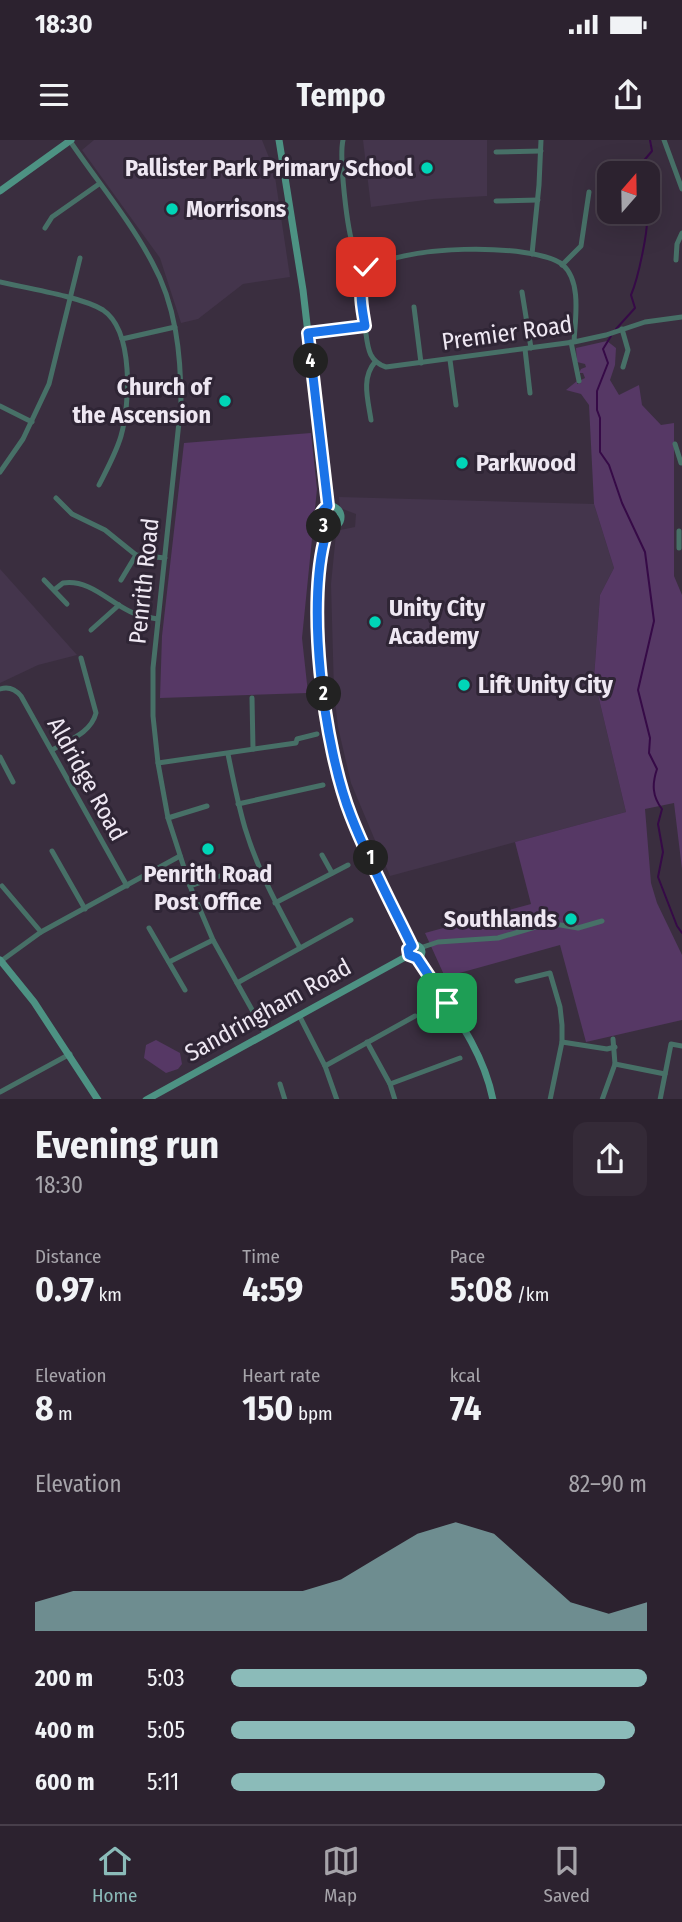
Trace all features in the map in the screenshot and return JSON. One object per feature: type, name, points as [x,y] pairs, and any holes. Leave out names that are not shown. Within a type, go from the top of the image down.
[{"type":"street","points":[[0,191],[70,140]]},
{"type":"street","name":"Penrith Road","points":[[70,140],[152,261],[175,327],[181,365],[181,403],[153,668],[153,716],[158,763],[168,818],[190,886],[213,940],[265,1033]]},
{"type":"street","points":[[279,140],[303,290],[328,506]]},
{"type":"street","points":[[342,140],[341,163],[353,246],[362,263],[370,270]]},
{"type":"street","points":[[532,254],[541,140]]},
{"type":"street","points":[[664,140],[682,189]]},
{"type":"street","points":[[496,152],[541,151]]},
{"type":"street","points":[[675,167],[682,164]]},
{"type":"street","points":[[45,228],[52,217],[99,184]]},
{"type":"street","points":[[562,264],[581,246],[589,192]]},
{"type":"street","points":[[496,201],[538,200]]},
{"type":"street","points":[[676,260],[682,233]]},
{"type":"street","points":[[371,420],[366,379],[375,362],[369,351],[365,326],[360,292],[363,281],[370,270],[382,262],[432,251],[485,249],[532,254],[562,264],[572,279],[574,290],[572,342],[579,382]]},
{"type":"street","points":[[0,471],[32,422],[54,366],[80,258]]},
{"type":"street","points":[[0,282],[91,304],[108,313],[122,339],[127,373],[124,418],[115,453],[99,485]]},
{"type":"street","points":[[522,292],[530,393]]},
{"type":"street","points":[[414,307],[421,363]]},
{"type":"street","name":"Premier Road","points":[[375,362],[393,368],[450,360],[572,342],[606,335],[645,322],[682,317]]},
{"type":"street","points":[[308,333],[365,326]]},
{"type":"street","points":[[122,339],[175,327]]},
{"type":"street","points":[[620,330],[628,350],[627,364]]},
{"type":"street","points":[[450,360],[456,405]]},
{"type":"street","points":[[0,406],[32,422]]},
{"type":"street","points":[[675,444],[681,463]]},
{"type":"street","points":[[56,498],[72,514],[105,530],[135,555],[165,558]]},
{"type":"street","points":[[328,506],[338,510],[341,518],[335,527],[328,528],[319,519],[321,512],[328,506]]},
{"type":"street","points":[[328,528],[320,569],[318,627],[330,737],[351,815],[412,946]]},
{"type":"street","points":[[679,531],[679,548]]},
{"type":"street","points":[[121,580],[135,555]]},
{"type":"street","points":[[44,580],[67,604]]},
{"type":"street","points":[[54,590],[63,583],[79,584],[102,593],[135,614],[157,619]]},
{"type":"street","points":[[91,630],[119,605]]},
{"type":"street","points":[[52,750],[89,729],[94,721],[96,713],[81,658]]},
{"type":"street","name":"Aldridge Road","points":[[0,689],[15,690],[21,696],[127,886]]},
{"type":"street","points":[[252,698],[253,750]]},
{"type":"street","points":[[158,763],[296,743],[297,739],[317,734]]},
{"type":"street","points":[[229,754],[239,804],[254,854],[275,902],[300,948]]},
{"type":"street","points":[[0,757],[13,782]]},
{"type":"street","points":[[239,804],[323,785]]},
{"type":"street","points":[[168,818],[207,806]]},
{"type":"street","points":[[52,851],[85,909]]},
{"type":"street","points":[[323,855],[332,873]]},
{"type":"street","points":[[97,1099],[34,1002],[1,960],[41,933],[180,856]]},
{"type":"street","points":[[275,902],[332,873],[340,866],[348,865]]},
{"type":"street","points":[[190,886],[226,874]]},
{"type":"street","points":[[2,886],[41,933]]},
{"type":"street","points":[[237,983],[351,920]]},
{"type":"street","points":[[494,1099],[480,1054],[468,1032],[417,958],[409,955],[408,949],[438,942],[498,938],[549,923],[578,928],[602,922]]},
{"type":"street","points":[[149,928],[185,990]]},
{"type":"street","points":[[169,962],[213,940]]},
{"type":"street","points":[[417,958],[421,954],[420,948]]},
{"type":"street","name":"Sandringham Road","points":[[148,1099],[409,955]]},
{"type":"street","points":[[517,981],[550,973],[560,1007],[562,1042],[550,1099]]},
{"type":"street","points":[[299,1014],[325,1066],[337,1099]]},
{"type":"street","points":[[325,1066],[415,1016]]},
{"type":"street","points":[[602,1099],[615,1064],[613,1039]]},
{"type":"street","points":[[367,1042],[396,1099]]},
{"type":"street","points":[[562,1042],[607,1049],[615,1046]]},
{"type":"street","points":[[660,1099],[671,1044],[682,1046]]},
{"type":"street","points":[[0,1092],[70,1054]]},
{"type":"street","points":[[390,1084],[460,1058]]},
{"type":"street","points":[[615,1064],[665,1074]]},
{"type":"street","points":[[279,1084],[285,1099]]},
{"type":"shaded area","points":[[94,140],[262,140],[274,170],[290,277],[243,284],[198,319],[181,323],[160,258],[82,150]]},
{"type":"shaded area","name":"Pallister Park Primary School","points":[[363,140],[487,140],[487,196],[433,199],[371,207]]},
{"type":"shaded area","points":[[607,341],[616,348],[615,365],[610,380],[619,395],[639,385],[642,405],[661,425],[674,423],[674,576],[682,595],[682,869],[674,803],[645,809],[651,883],[657,903],[682,955],[682,1020],[586,1042],[560,945],[445,977],[425,933],[531,904],[515,842],[626,812],[594,678],[600,595],[614,568],[594,504],[589,405],[581,394],[566,390],[585,378],[583,373],[579,373],[586,367],[585,364],[577,362],[576,348]]},
{"type":"shaded area","points":[[311,433],[317,489],[302,638],[308,693],[160,698],[162,636],[184,443]]},
{"type":"shaded area","name":"Lift Unity City","points":[[339,497],[594,504],[614,568],[600,595],[594,678],[626,812],[390,876],[351,783],[338,727],[334,692],[331,584],[336,534],[340,530],[355,527],[356,514],[340,508]]},
{"type":"shaded area","points":[[0,569],[77,655],[38,665],[0,683]]},
{"type":"shaded area","points":[[156,1040],[180,1053],[182,1064],[178,1069],[166,1073],[144,1058],[146,1045]]},
{"type":"waterway","points":[[644,161],[652,151],[650,140]]},
{"type":"waterway","points":[[616,329],[635,308],[631,295],[637,278],[646,224]]},
{"type":"waterway","points":[[611,336],[603,349],[608,363],[597,391],[600,452],[609,465],[622,503],[645,552],[654,621],[638,690],[650,738],[649,753],[657,769],[655,795],[662,809],[658,824],[663,852],[658,877],[682,933]]},
{"type":"place","name":"Pallister Park Primary School","points":[[427,168]]},
{"type":"place","name":"Morrisons","points":[[172,209]]},
{"type":"place","name":"Church of the Ascension","points":[[225,401]]},
{"type":"place","name":"Parkwood","points":[[462,463]]},
{"type":"place","name":"Unity City Academy","points":[[375,622]]},
{"type":"place","name":"Lift Unity City","points":[[464,685]]},
{"type":"place","name":"Penrith Road Post Office","points":[[208,849]]},
{"type":"place","name":"Southlands","points":[[571,919]]},
{"type":"route","points":[[366,267],[370,270],[360,292],[365,326],[308,333],[328,506],[321,512],[319,519],[328,528],[323,545],[319,584],[321,668],[330,737],[351,815],[412,946],[408,949],[409,955],[417,958],[447,1003]]}]
